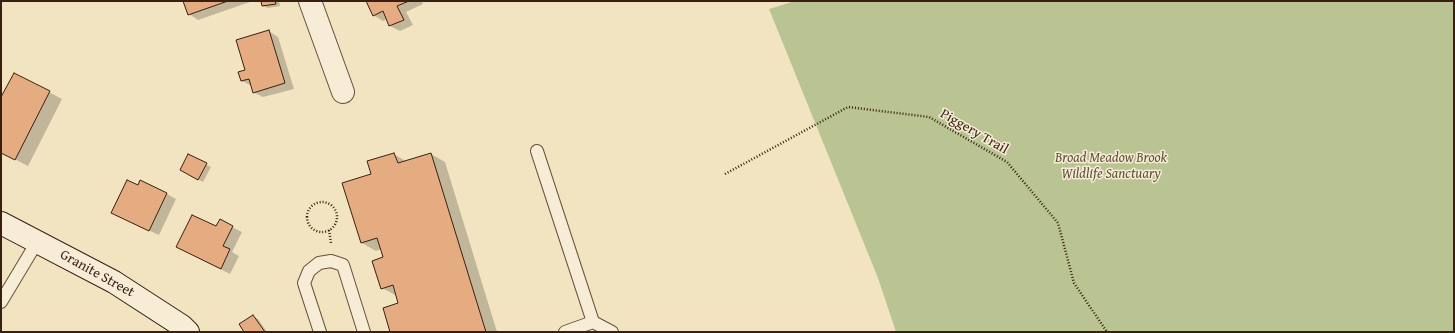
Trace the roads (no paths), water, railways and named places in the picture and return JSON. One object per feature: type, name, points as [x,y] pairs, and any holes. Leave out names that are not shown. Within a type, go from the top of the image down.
[{"type":"street","points":[[310,1],[343,92]]},
{"type":"street","name":"Granite Street","points":[[1,223],[114,282],[182,326],[188,332]]},
{"type":"lane","points":[[537,151],[593,322],[612,332]]},
{"type":"lane","points":[[1,302],[37,242]]},
{"type":"lane","points":[[320,332],[304,283],[309,271],[319,263],[331,261],[343,265],[364,332]]},
{"type":"lane","points":[[565,332],[593,322]]},
{"type":"park label","name":"Broad Meadow Brook Wildlife Sanctuary","points":[[1111,166]]}]
